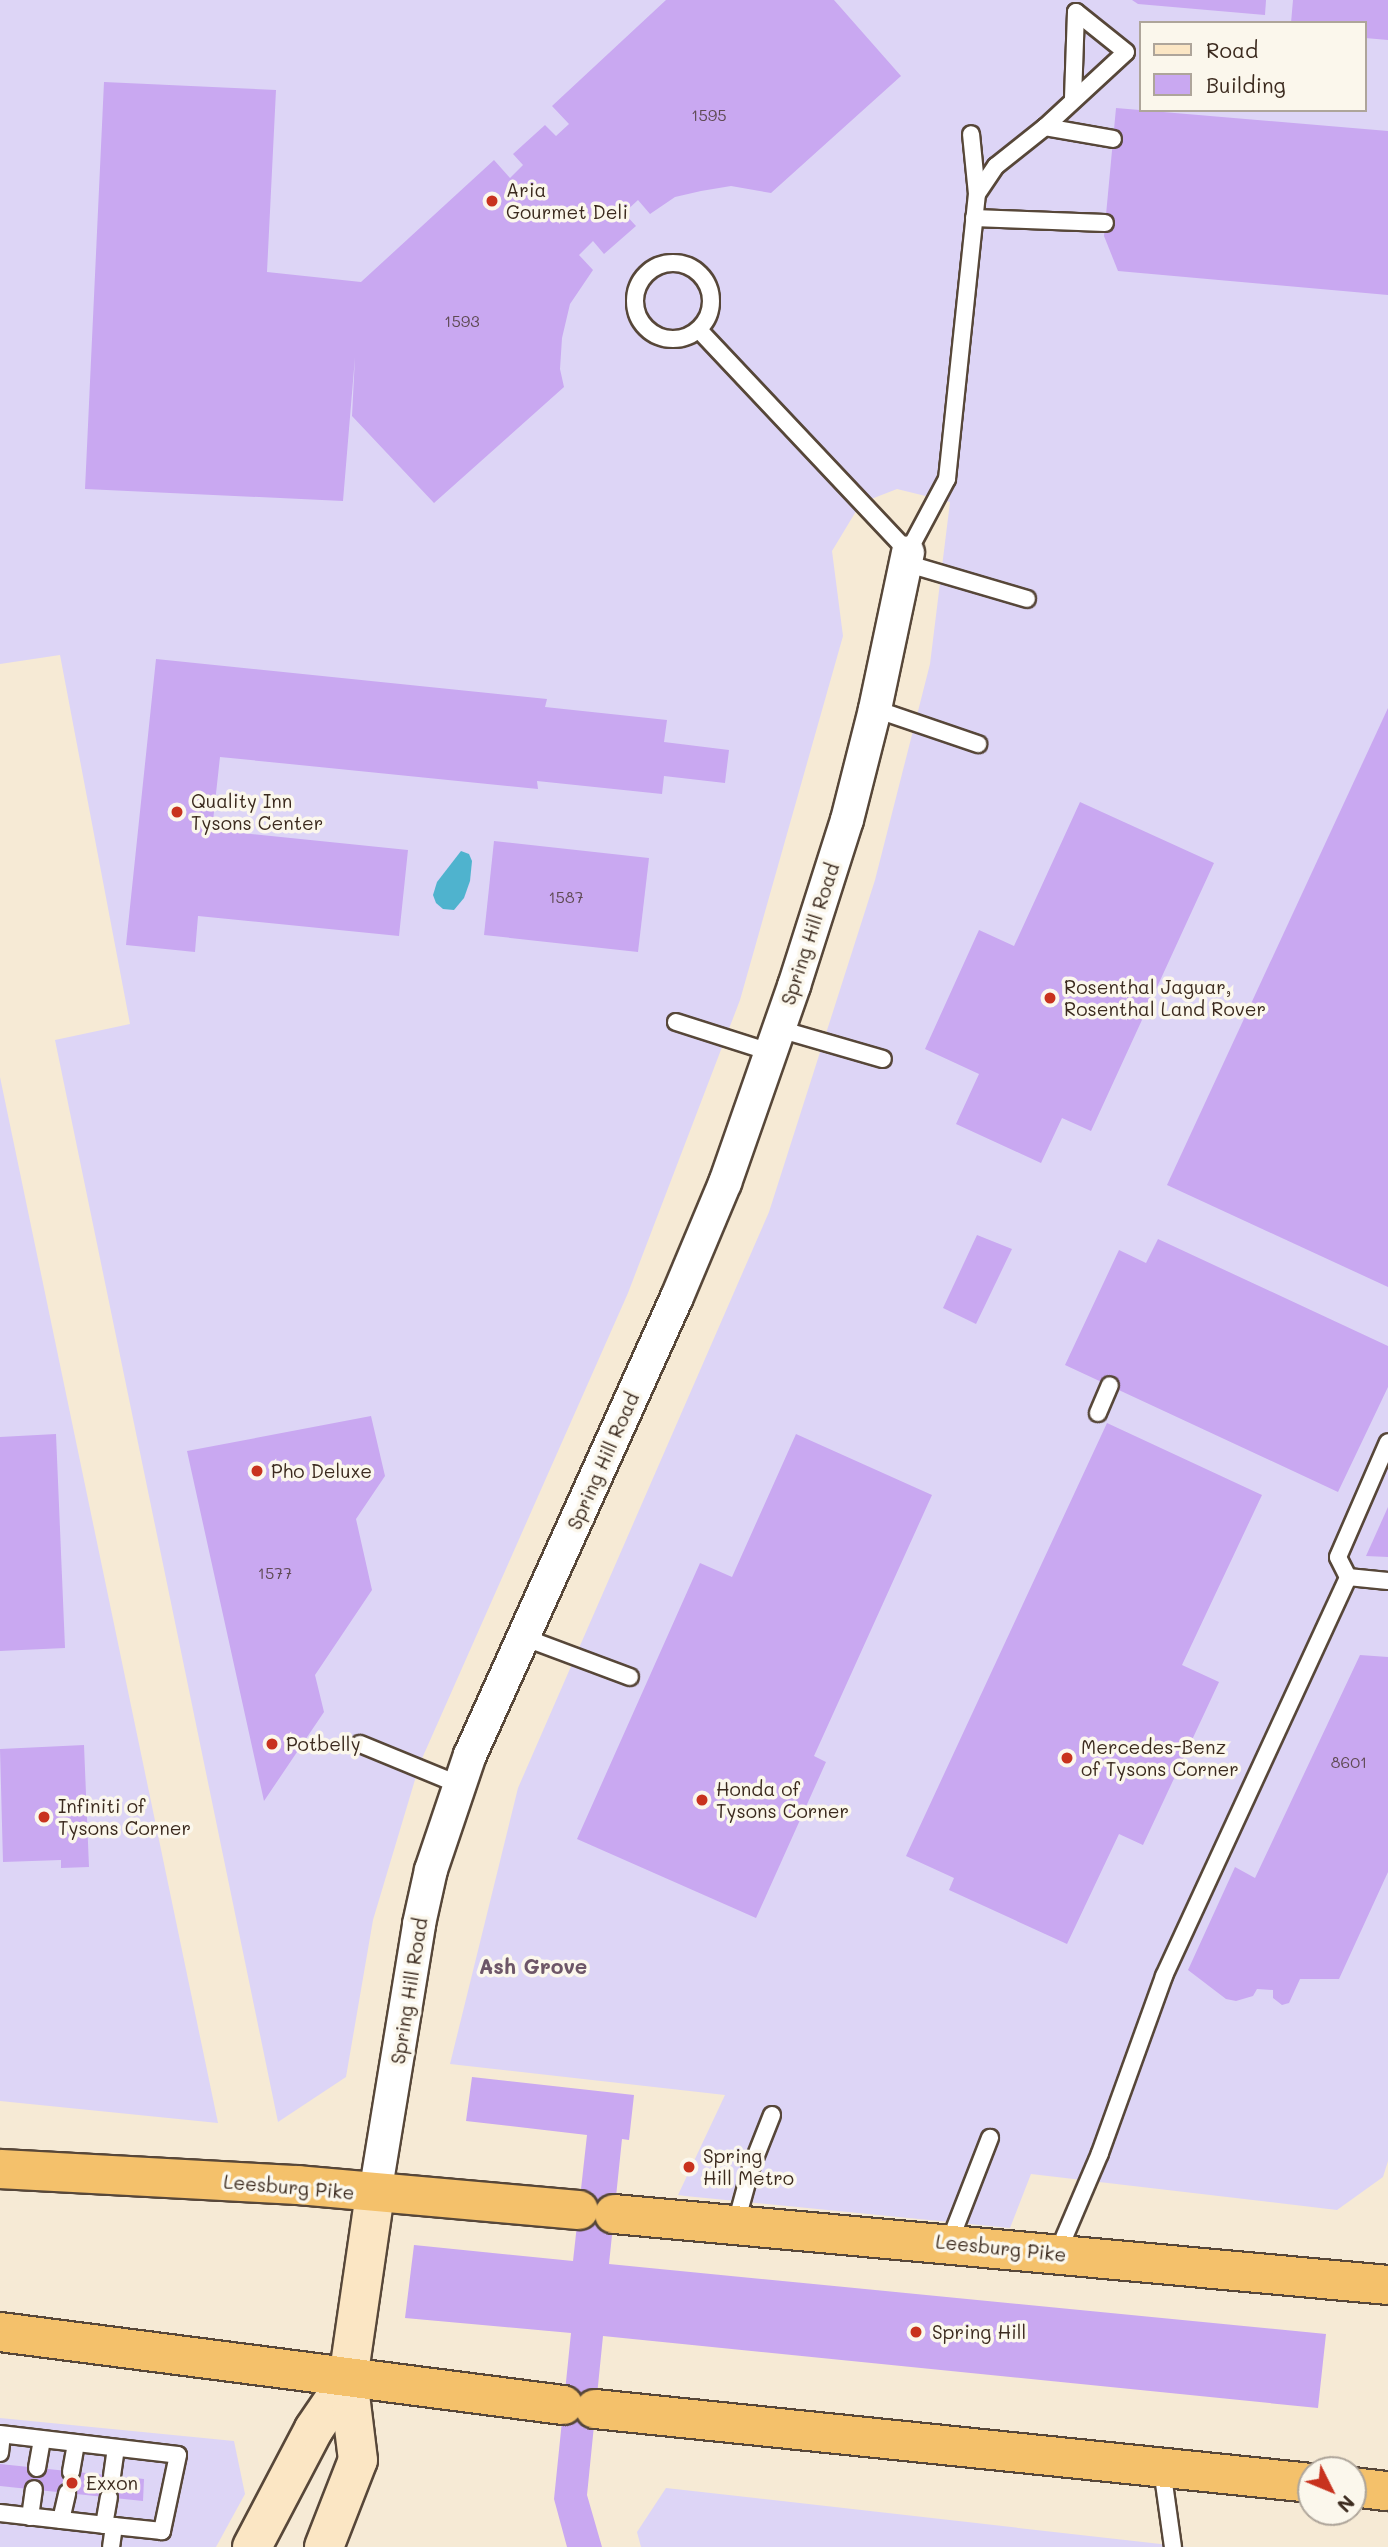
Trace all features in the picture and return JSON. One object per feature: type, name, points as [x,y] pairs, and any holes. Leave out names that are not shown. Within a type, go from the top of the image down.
[{"type":"highway","name":"Leesburg Pike","points":[[0,2169],[298,2185],[375,2194],[736,2223],[1388,2285]]},
{"type":"highway","points":[[0,2332],[579,2407],[1297,2482]]},
{"type":"highway","points":[[1367,2489],[1388,2491]]},
{"type":"main road","name":"Spring Hill Road","points":[[324,2547],[358,2460],[348,2379],[375,2194]]},
{"type":"main road","name":"Spring Hill Road","points":[[252,2547],[314,2429],[348,2379]]},
{"type":"street","name":"Spring Hill Road","points":[[375,2194],[419,1924],[431,1870],[470,1755],[725,1183],[847,820],[875,709],[906,558]]},
{"type":"lane","points":[[977,194],[996,166],[1045,127],[1126,52],[1076,12],[1073,100]]},
{"type":"lane","points":[[1045,127],[1113,139]]},
{"type":"lane","points":[[906,558],[947,479],[977,194],[971,134]]},
{"type":"lane","points":[[974,218],[1105,223]]},
{"type":"lane","points":[[674,262],[690,266],[701,275],[709,288],[711,303],[708,318],[699,330],[686,338],[671,340],[656,337],[644,328],[636,315],[634,299],[637,285],[647,273],[660,265],[674,262]]},
{"type":"lane","points":[[699,330],[906,558],[1027,599]]},
{"type":"lane","points":[[875,709],[978,744]]},
{"type":"lane","points":[[677,1021],[883,1059]]},
{"type":"lane","points":[[1098,1413],[1110,1385]]},
{"type":"lane","points":[[1348,1577],[1338,1557],[1388,1442]]},
{"type":"lane","points":[[1348,1577],[1388,1581]]},
{"type":"lane","points":[[1057,2254],[1100,2153],[1164,1976],[1348,1577]]},
{"type":"lane","points":[[523,1637],[630,1677]]},
{"type":"lane","points":[[360,1744],[460,1785]]},
{"type":"lane","points":[[736,2223],[751,2168],[772,2115]]},
{"type":"lane","points":[[949,2243],[990,2138]]},
{"type":"lane","points":[[0,2453],[1,2434],[178,2455],[162,2531],[0,2513]]},
{"type":"lane","points":[[37,2468],[42,2439]]},
{"type":"lane","points":[[71,2472],[76,2443]]},
{"type":"lane","points":[[112,2476],[116,2448]]},
{"type":"lane","points":[[1162,2469],[1172,2547]]},
{"type":"lane","points":[[30,2516],[34,2489]]},
{"type":"lane","points":[[61,2520],[66,2493]]},
{"type":"lane","points":[[109,2497],[111,2547]]},
{"type":"shaded area","points":[[0,0],[1388,0],[1388,2161],[1383,2177],[1337,2210],[1031,2174],[1010,2228],[685,2196],[678,2195],[725,2095],[450,2064],[518,1788],[769,1212],[875,880],[930,664],[950,502],[897,489],[861,503],[832,551],[843,636],[740,1000],[628,1293],[420,1763],[373,1920],[346,2077],[278,2122],[55,1040],[130,1024],[60,655],[0,664]]},
{"type":"shaded area","points":[[0,1077],[218,2123],[0,2101]]},
{"type":"shaded area","points":[[0,2418],[234,2441],[245,2494],[216,2547],[0,2547]]},
{"type":"shaded area","points":[[666,2488],[1187,2547],[641,2547],[637,2532]]},
{"type":"water","points":[[461,851],[469,854],[472,861],[470,881],[464,898],[454,910],[443,909],[436,903],[433,895],[437,882]]},
{"type":"building","points":[[666,0],[834,0],[901,76],[771,193],[731,186],[701,191],[675,197],[650,214],[638,200],[624,213],[636,226],[604,254],[593,241],[579,255],[593,270],[570,304],[562,338],[560,369],[564,387],[434,503],[352,416],[355,357],[343,501],[85,489],[104,82],[276,90],[267,272],[361,282],[494,160],[510,178],[523,165],[513,154],[545,125],[556,136],[569,124],[552,106]]},
{"type":"building","points":[[1132,0],[1266,0],[1265,15],[1138,4]]},
{"type":"building","points":[[1293,0],[1388,0],[1388,40],[1367,38],[1367,21],[1291,21]]},
{"type":"building","points":[[1116,108],[1388,131],[1388,295],[1118,271],[1104,236]]},
{"type":"building","name":"Quality Inn Tysons Center","points":[[156,659],[547,699],[545,707],[667,720],[664,742],[729,750],[725,783],[664,776],[662,794],[537,781],[538,789],[220,757],[212,830],[408,850],[399,936],[198,916],[195,952],[126,945]]},
{"type":"building","points":[[1388,708],[1388,1287],[1167,1185]]},
{"type":"building","name":"Rosenthal Jaguar, Rosenthal Land Rover","points":[[1080,802],[1214,863],[1091,1131],[1062,1118],[1041,1163],[956,1124],[979,1074],[925,1049],[979,930],[1014,946]]},
{"type":"building","points":[[494,841],[649,858],[638,952],[484,935]]},
{"type":"building","points":[[977,1235],[1012,1249],[976,1324],[943,1308]]},
{"type":"building","points":[[1158,1239],[1388,1346],[1388,1387],[1338,1492],[1065,1365],[1119,1250],[1146,1263]]},
{"type":"building","points":[[371,1416],[385,1476],[356,1519],[372,1590],[315,1675],[324,1712],[264,1801],[187,1451]]},
{"type":"building","name":"Mercedes-Benz of Tysons Corner","points":[[1107,1423],[1262,1495],[1182,1665],[1219,1682],[1143,1845],[1119,1834],[1067,1944],[949,1890],[954,1878],[906,1856]]},
{"type":"building","points":[[56,1434],[65,1648],[0,1651],[0,1437]]},
{"type":"building","points":[[796,1434],[932,1495],[814,1756],[826,1762],[756,1918],[577,1839],[700,1563],[732,1577]]},
{"type":"building","points":[[1388,1507],[1388,1557],[1366,1556]]},
{"type":"building","points":[[1360,1655],[1388,1657],[1388,1872],[1339,1979],[1300,1979],[1289,2003],[1282,2005],[1273,1998],[1273,1990],[1257,1989],[1253,1996],[1236,2001],[1226,1999],[1188,1970],[1235,1867],[1255,1878]]},
{"type":"building","name":"Infiniti of Tysons Corner","points":[[84,1745],[89,1867],[61,1868],[61,1860],[3,1862],[0,1749]]},
{"type":"building","points":[[472,2077],[634,2095],[629,2140],[622,2139],[609,2264],[1326,2334],[1318,2408],[603,2336],[587,2495],[602,2547],[567,2547],[554,2499],[571,2333],[405,2318],[414,2245],[573,2261],[587,2135],[466,2121]]},
{"type":"building","name":"Exxon","points":[[0,2464],[144,2479],[143,2501],[0,2486]]},
{"type":"place","name":"Aria Gourmet Deli","points":[[492,201]]},
{"type":"place","name":"Quality Inn Tysons Center","points":[[177,812]]},
{"type":"place","name":"Rosenthal Jaguar, Rosenthal Land Rover","points":[[1050,998]]},
{"type":"place","name":"Pho Deluxe","points":[[257,1471]]},
{"type":"place","name":"Potbelly","points":[[272,1744]]},
{"type":"place","name":"Mercedes-Benz of Tysons Corner","points":[[1067,1758]]},
{"type":"place","name":"Honda of Tysons Corner","points":[[702,1800]]},
{"type":"place","name":"Infiniti of Tysons Corner","points":[[44,1817]]},
{"type":"place","name":"Spring Hill Metro","points":[[689,2167]]},
{"type":"place","name":"Spring Hill","points":[[916,2332]]},
{"type":"place","name":"Exxon","points":[[72,2483]]},
{"type":"district","name":"Ash Grove","points":[[533,1966]]}]
